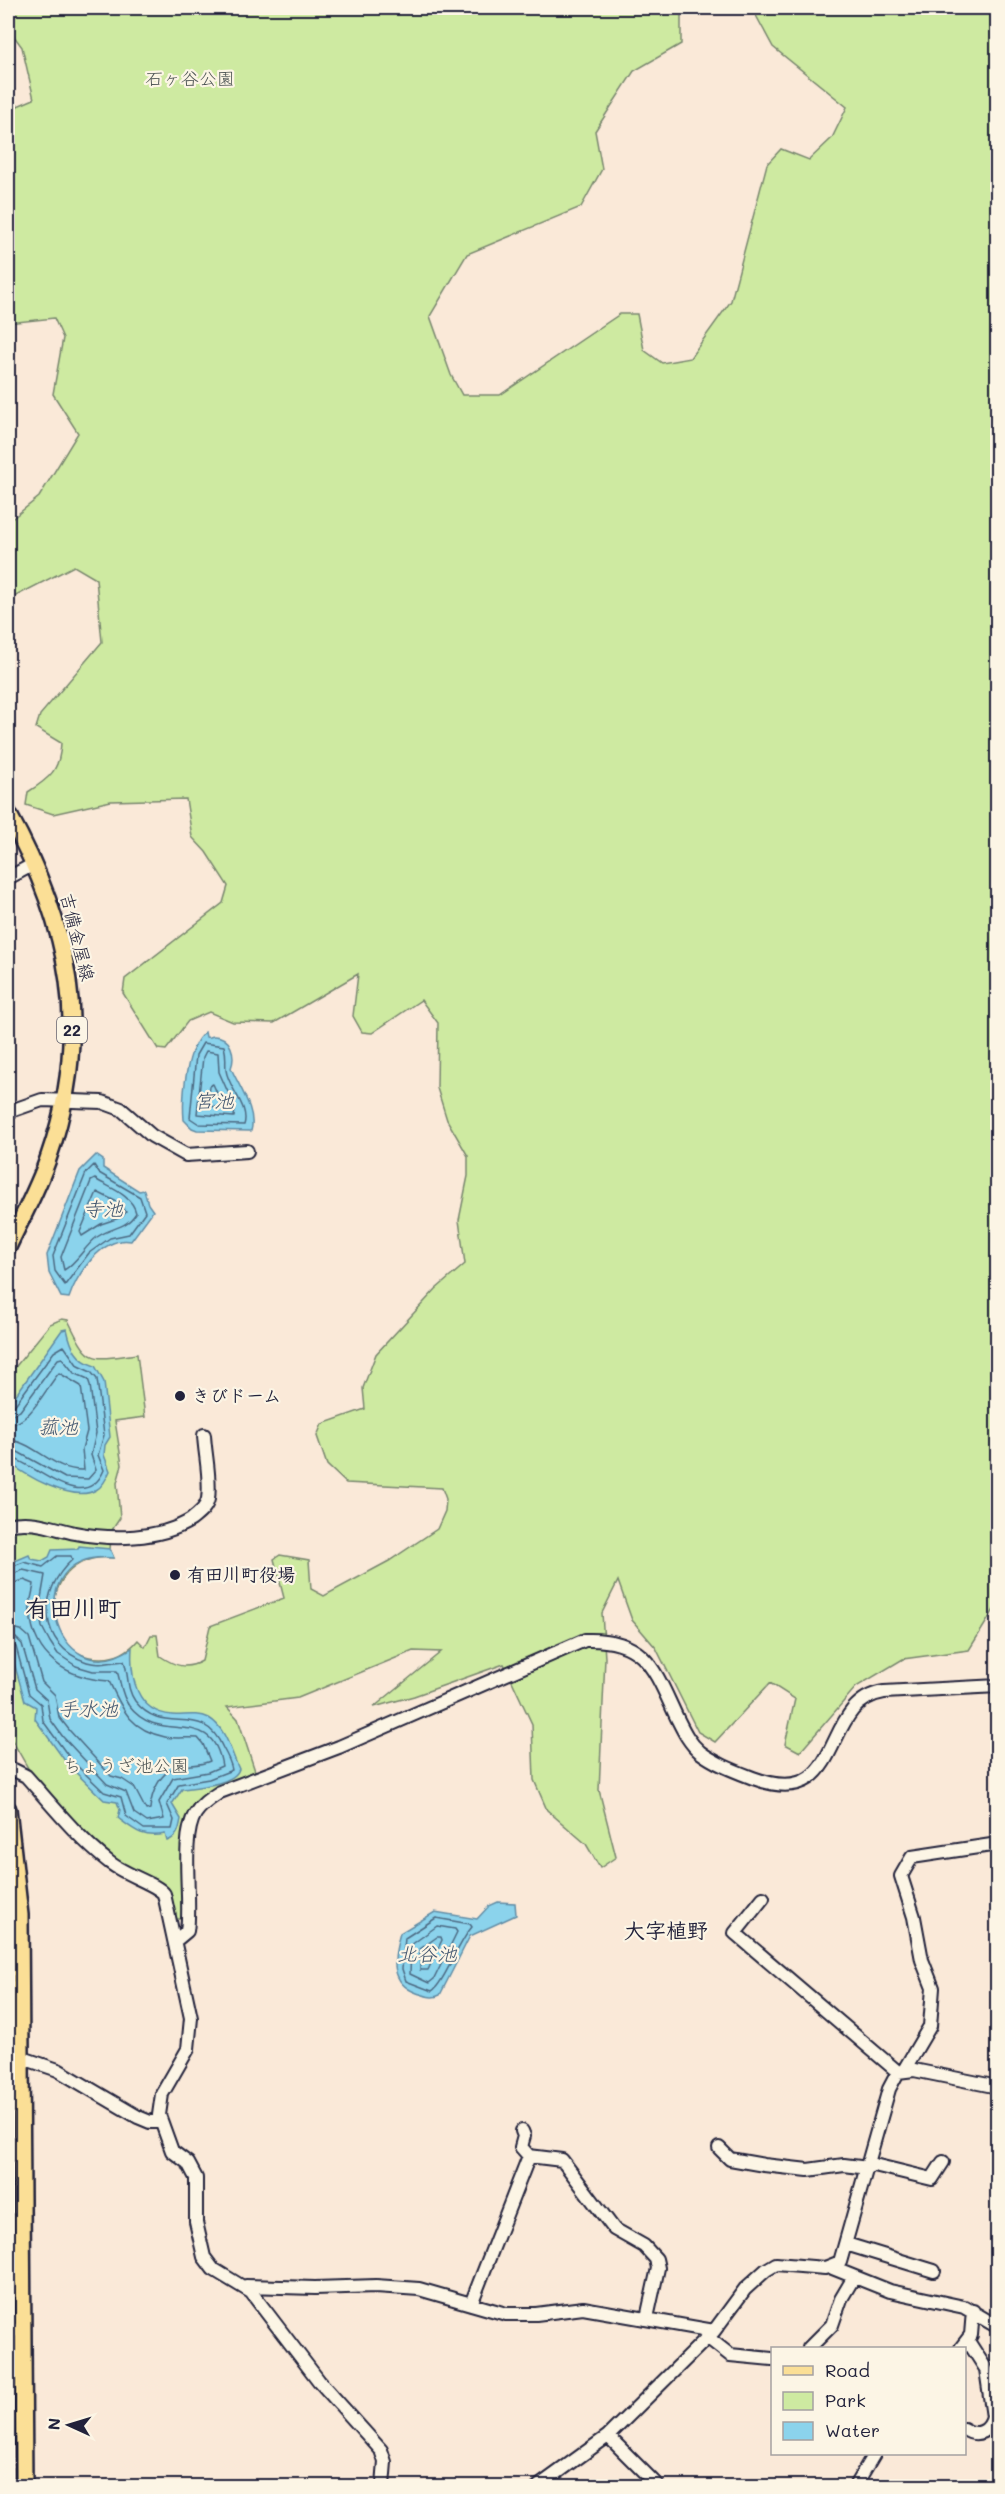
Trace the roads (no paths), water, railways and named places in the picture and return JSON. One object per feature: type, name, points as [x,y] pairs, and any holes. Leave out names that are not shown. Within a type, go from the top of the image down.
[{"type":"main road","name":"吉備金屋線","points":[[8,813],[34,864],[53,911],[69,974],[72,1038],[65,1102],[49,1158],[8,1247]]},
{"type":"main road","points":[[8,1809],[20,1915],[14,2055],[15,2330],[24,2487]]},
{"type":"street","points":[[8,878],[34,864]]},
{"type":"street","points":[[8,1112],[42,1100],[65,1102],[92,1100],[111,1104],[131,1116],[152,1136],[171,1149],[186,1155],[247,1152]]},
{"type":"street","points":[[8,1524],[28,1522],[77,1533],[103,1536],[152,1535],[177,1529],[202,1511],[208,1499],[204,1435]]},
{"type":"street","points":[[175,1941],[188,1931],[188,1839],[195,1814],[205,1802],[220,1792],[339,1747],[585,1640],[618,1641],[632,1648],[653,1669],[687,1736],[698,1750],[730,1770],[782,1786],[801,1782],[824,1766],[846,1720],[867,1696],[884,1692],[998,1686]]},
{"type":"street","points":[[8,1770],[14,1770],[26,1776],[111,1864],[126,1874],[161,1889],[167,1899],[190,2007],[190,2041],[186,2055],[162,2094],[159,2108],[161,2122],[172,2151],[188,2163],[196,2178],[196,2222],[204,2257],[213,2269],[246,2286],[319,2381],[381,2450],[385,2462],[383,2487]]},
{"type":"street","points":[[830,2267],[840,2262],[846,2244],[889,2089],[930,2026],[933,1988],[922,1960],[914,1917],[901,1876],[912,1857],[998,1845]]},
{"type":"street","points":[[763,1898],[735,1933],[901,2071],[914,2070],[998,2087]]},
{"type":"street","points":[[14,2055],[58,2070],[138,2117],[150,2122],[161,2122]]},
{"type":"street","points":[[522,2131],[524,2136],[521,2147],[528,2156],[562,2160],[618,2232],[644,2246],[653,2254],[658,2268],[646,2318]]},
{"type":"street","points":[[719,2148],[730,2159],[764,2165],[808,2170],[844,2165],[869,2166],[932,2179],[943,2162]]},
{"type":"street","points":[[471,2304],[528,2156]]},
{"type":"street","points":[[846,2244],[934,2271]]},
{"type":"street","points":[[539,2487],[608,2436],[711,2334],[745,2289],[776,2264],[830,2267],[890,2291],[964,2307],[998,2327]]},
{"type":"street","points":[[810,2347],[832,2325],[841,2299],[854,2277]]},
{"type":"street","points":[[246,2286],[315,2288],[376,2286],[419,2289],[506,2314],[536,2314],[584,2308],[646,2318],[711,2334],[730,2355],[771,2359]]},
{"type":"street","points":[[966,2430],[972,2434],[979,2434],[991,2423],[993,2416],[986,2369],[965,2345],[972,2330],[973,2311]]},
{"type":"street","points":[[608,2436],[658,2487]]},
{"type":"street","points":[[855,2487],[873,2455]]},
{"type":"water","name":"宮池","points":[[205,1032],[206,1037],[214,1036],[225,1039],[231,1047],[233,1058],[231,1068],[252,1115],[251,1131],[197,1130],[184,1120],[185,1086],[189,1060],[193,1048]]},
{"type":"water","name":"寺池","points":[[96,1155],[103,1160],[103,1168],[139,1191],[144,1190],[148,1204],[153,1211],[131,1241],[110,1244],[101,1251],[84,1268],[69,1298],[61,1297],[49,1273],[47,1255],[80,1171]]},
{"type":"water","name":"菰池","points":[[67,1329],[75,1352],[83,1360],[95,1366],[104,1382],[110,1437],[105,1445],[104,1455],[110,1471],[101,1486],[87,1493],[75,1493],[50,1486],[25,1474],[8,1461],[8,1406],[62,1330]]},
{"type":"water","name":"手水池","points":[[79,1546],[110,1549],[114,1558],[83,1561],[64,1575],[55,1596],[56,1619],[65,1640],[82,1655],[104,1659],[132,1648],[134,1681],[143,1700],[160,1712],[172,1715],[200,1715],[215,1722],[224,1734],[239,1769],[230,1779],[222,1782],[182,1789],[172,1804],[181,1819],[179,1830],[167,1841],[165,1834],[145,1834],[134,1830],[118,1818],[120,1810],[117,1802],[104,1800],[68,1765],[35,1719],[36,1707],[25,1701],[8,1642],[8,1564],[29,1555],[31,1559],[42,1561],[49,1557],[52,1550],[78,1549]]},
{"type":"water","name":"北谷池","points":[[498,1902],[515,1903],[516,1915],[470,1936],[440,1995],[432,1997],[423,1995],[408,1989],[402,1983],[395,1969],[400,1933],[435,1912],[477,1919],[489,1906]]},
{"type":"place","name":"きびドーム","points":[[180,1396]]},
{"type":"place","name":"有田川町役場","points":[[175,1575]]},
{"type":"district","name":"有田川町","points":[[73,1609]]},
{"type":"district","name":"大字植野","points":[[666,1931]]},
{"type":"park label","name":"石ヶ谷公園","points":[[190,79]]},
{"type":"park label","name":"ちょうざ池公園","points":[[126,1766]]}]
